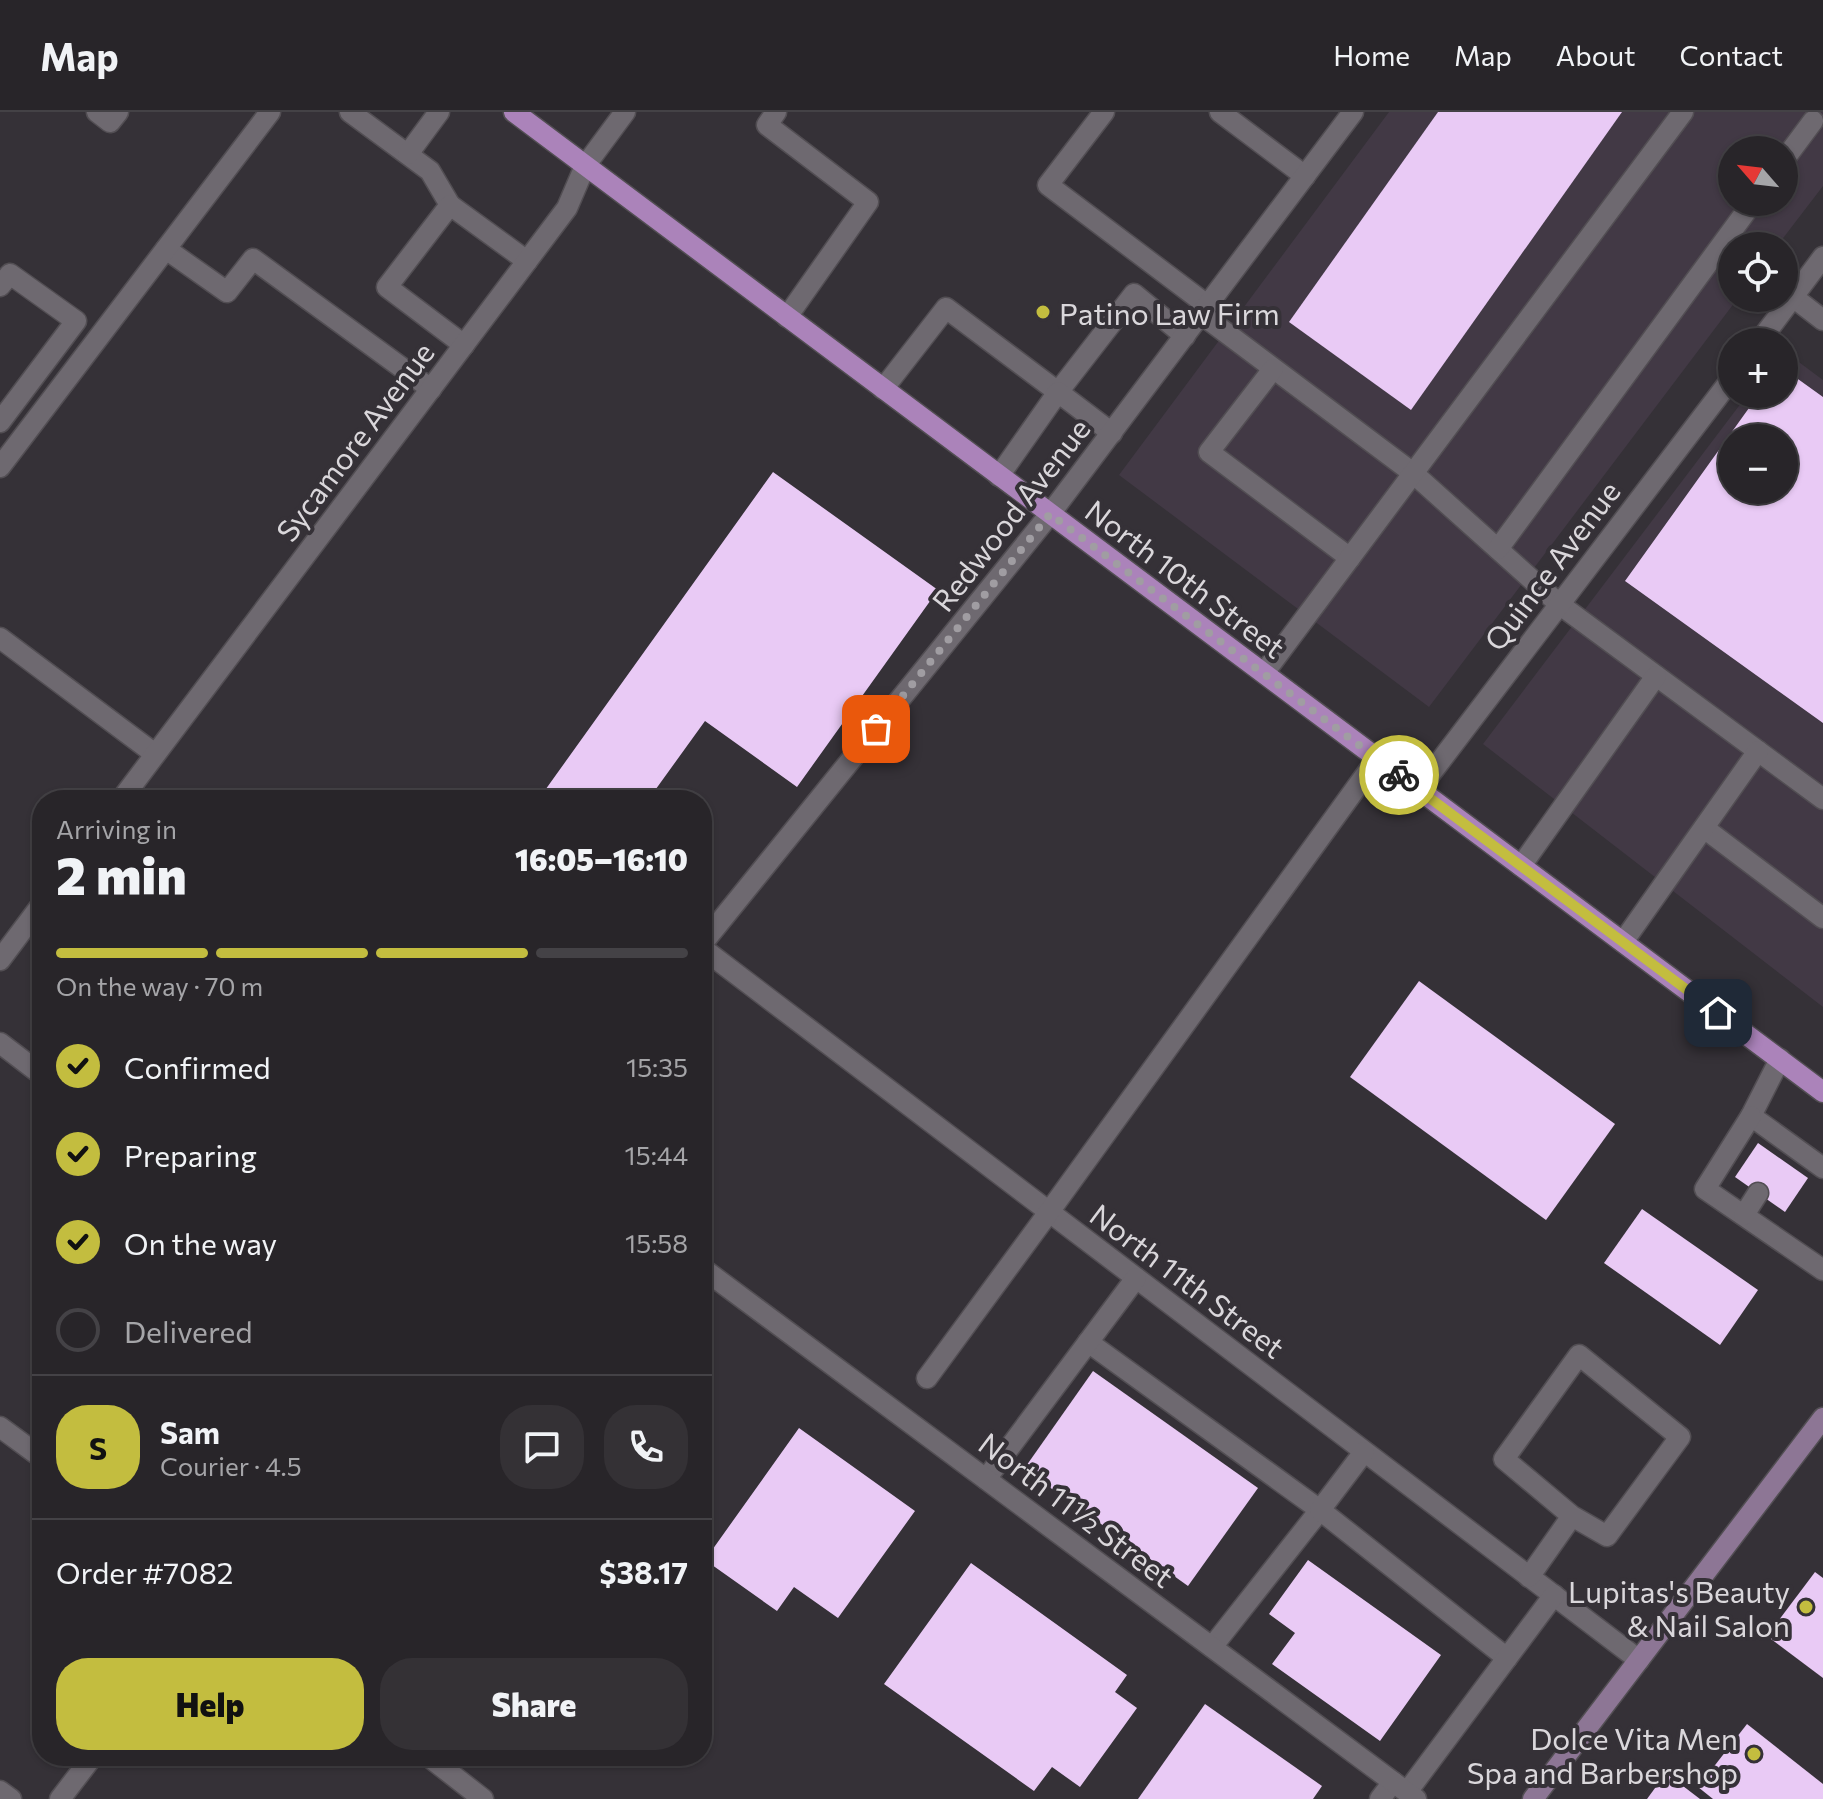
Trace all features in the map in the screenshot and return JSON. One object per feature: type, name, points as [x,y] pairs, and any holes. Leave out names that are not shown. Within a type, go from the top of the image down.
[{"type":"main road","name":"North 10th Street","points":[[514,112],[1823,1092]]},
{"type":"main road","points":[[1533,1799],[1822,1423]]},
{"type":"street","points":[[97,112],[110,122],[118,112]]},
{"type":"street","points":[[0,467],[270,112]]},
{"type":"street","points":[[350,112],[430,171],[450,205],[527,261]]},
{"type":"street","points":[[408,154],[439,112]]},
{"type":"street","name":"Sycamore Avenue","points":[[128,790],[567,208],[585,166],[625,112]]},
{"type":"street","points":[[776,112],[767,125],[868,202],[787,317]]},
{"type":"street","points":[[1104,112],[1048,185],[1273,369],[1413,473],[1559,604],[1823,799]]},
{"type":"street","points":[[1220,112],[1305,176]]},
{"type":"street","name":"Redwood Avenue","points":[[712,934],[1050,514],[1353,112]]},
{"type":"street","points":[[1264,673],[1683,112]]},
{"type":"street","points":[[1798,140],[1812,121]]},
{"type":"street","points":[[450,205],[387,287],[464,345]]},
{"type":"street","points":[[1498,549],[1743,216]]},
{"type":"street","points":[[166,249],[227,292],[253,259],[431,389]]},
{"type":"street","points":[[1798,290],[1823,257]]},
{"type":"street","points":[[0,286],[10,274],[76,321],[0,422]]},
{"type":"street","points":[[999,476],[1058,392],[1134,294],[1185,336]]},
{"type":"street","points":[[1798,301],[1823,320]]},
{"type":"street","points":[[883,389],[946,308],[1112,433]]},
{"type":"street","points":[[1770,328],[1782,312]]},
{"type":"street","points":[[1273,369],[1209,452],[1350,558]]},
{"type":"street","name":"Quince Avenue","points":[[1419,789],[1718,396]]},
{"type":"street","points":[[17,399],[40,414]]},
{"type":"street","points":[[0,638],[155,754]]},
{"type":"street","points":[[1521,866],[1656,676]]},
{"type":"street","points":[[1623,942],[1758,751]]},
{"type":"street","points":[[927,1378],[1377,759]]},
{"type":"street","points":[[1704,828],[1823,918]]},
{"type":"street","points":[[0,960],[32,917]]},
{"type":"street","name":"North 11th Street","points":[[712,954],[1639,1660]]},
{"type":"street","points":[[0,1043],[32,1067]]},
{"type":"street","points":[[1780,1059],[1751,1116],[1705,1189],[1823,1270]]},
{"type":"street","points":[[1751,1116],[1787,1152],[1823,1168]]},
{"type":"street","points":[[1744,1215],[1758,1193]]},
{"type":"street","name":"North 11½ Street","points":[[712,1275],[1405,1791]]},
{"type":"street","points":[[986,1479],[1136,1278]]},
{"type":"street","points":[[1088,1342],[1320,1510],[1507,1658]]},
{"type":"street","points":[[1579,1355],[1680,1437],[1607,1536],[1572,1516],[1504,1459],[1579,1355]]},
{"type":"street","points":[[0,1427],[32,1451]]},
{"type":"street","points":[[1212,1647],[1364,1452]]},
{"type":"street","points":[[1529,1577],[1572,1516]]},
{"type":"street","points":[[1380,1799],[1405,1791],[1554,1595]]},
{"type":"street","points":[[60,1799],[85,1766]]},
{"type":"street","points":[[441,1766],[483,1799]]},
{"type":"street","points":[[0,1791],[11,1799]]},
{"type":"shaded area","points":[[1389,112],[1823,112],[1823,186],[1788,232],[1718,232],[1718,312],[1727,312],[1429,707],[1119,475]]},
{"type":"shaded area","points":[[1798,361],[1823,380],[1823,1007],[1483,744],[1718,434],[1718,504],[1798,504],[1798,424],[1725,424],[1737,408],[1798,408]]},
{"type":"building","points":[[1438,112],[1622,112],[1411,410],[1289,322]]},
{"type":"building","points":[[1798,379],[1823,397],[1823,723],[1625,581],[1718,451],[1718,504],[1798,504],[1798,424],[1738,424],[1749,408],[1798,408]]},
{"type":"building","points":[[773,472],[938,590],[797,787],[705,721],[655,790],[545,790]]},
{"type":"building","points":[[1419,981],[1615,1124],[1546,1220],[1350,1077]]},
{"type":"building","points":[[1758,1143],[1808,1178],[1785,1212],[1735,1177]]},
{"type":"building","points":[[1642,1209],[1758,1290],[1720,1345],[1604,1263]]},
{"type":"building","points":[[1093,1371],[1258,1488],[1188,1586],[1024,1469]]},
{"type":"building","points":[[799,1428],[915,1511],[838,1618],[794,1587],[777,1611],[712,1565],[712,1550]]},
{"type":"building","points":[[1308,1560],[1441,1655],[1380,1741],[1272,1664],[1295,1633],[1269,1614]]},
{"type":"building","points":[[971,1563],[1127,1675],[1115,1692],[1137,1708],[1080,1787],[1052,1767],[1034,1791],[884,1684]]},
{"type":"building","name":"Lupitas's Beauty & Nail Salon","points":[[1815,1572],[1823,1578],[1823,1678],[1767,1636]]},
{"type":"building","points":[[1205,1704],[1322,1786],[1313,1799],[1138,1799]]},
{"type":"building","name":"Dolce Vita Men Spa and Barbershop","points":[[1747,1724],[1823,1784],[1823,1799],[1713,1799],[1698,1787]]},
{"type":"building","points":[[1666,1773],[1700,1799],[1647,1799]]},
{"type":"way so far","points":[[876,729],[1050,514],[1399,775]]},
{"type":"place","name":"Patino Law Firm","points":[[1043,312]]},
{"type":"place","name":"Lupitas's Beauty & Nail Salon","points":[[1806,1607]]},
{"type":"place","name":"Dolce Vita Men Spa and Barbershop","points":[[1754,1754]]},
{"type":"route","points":[[1399,775],[1718,1013]]}]
